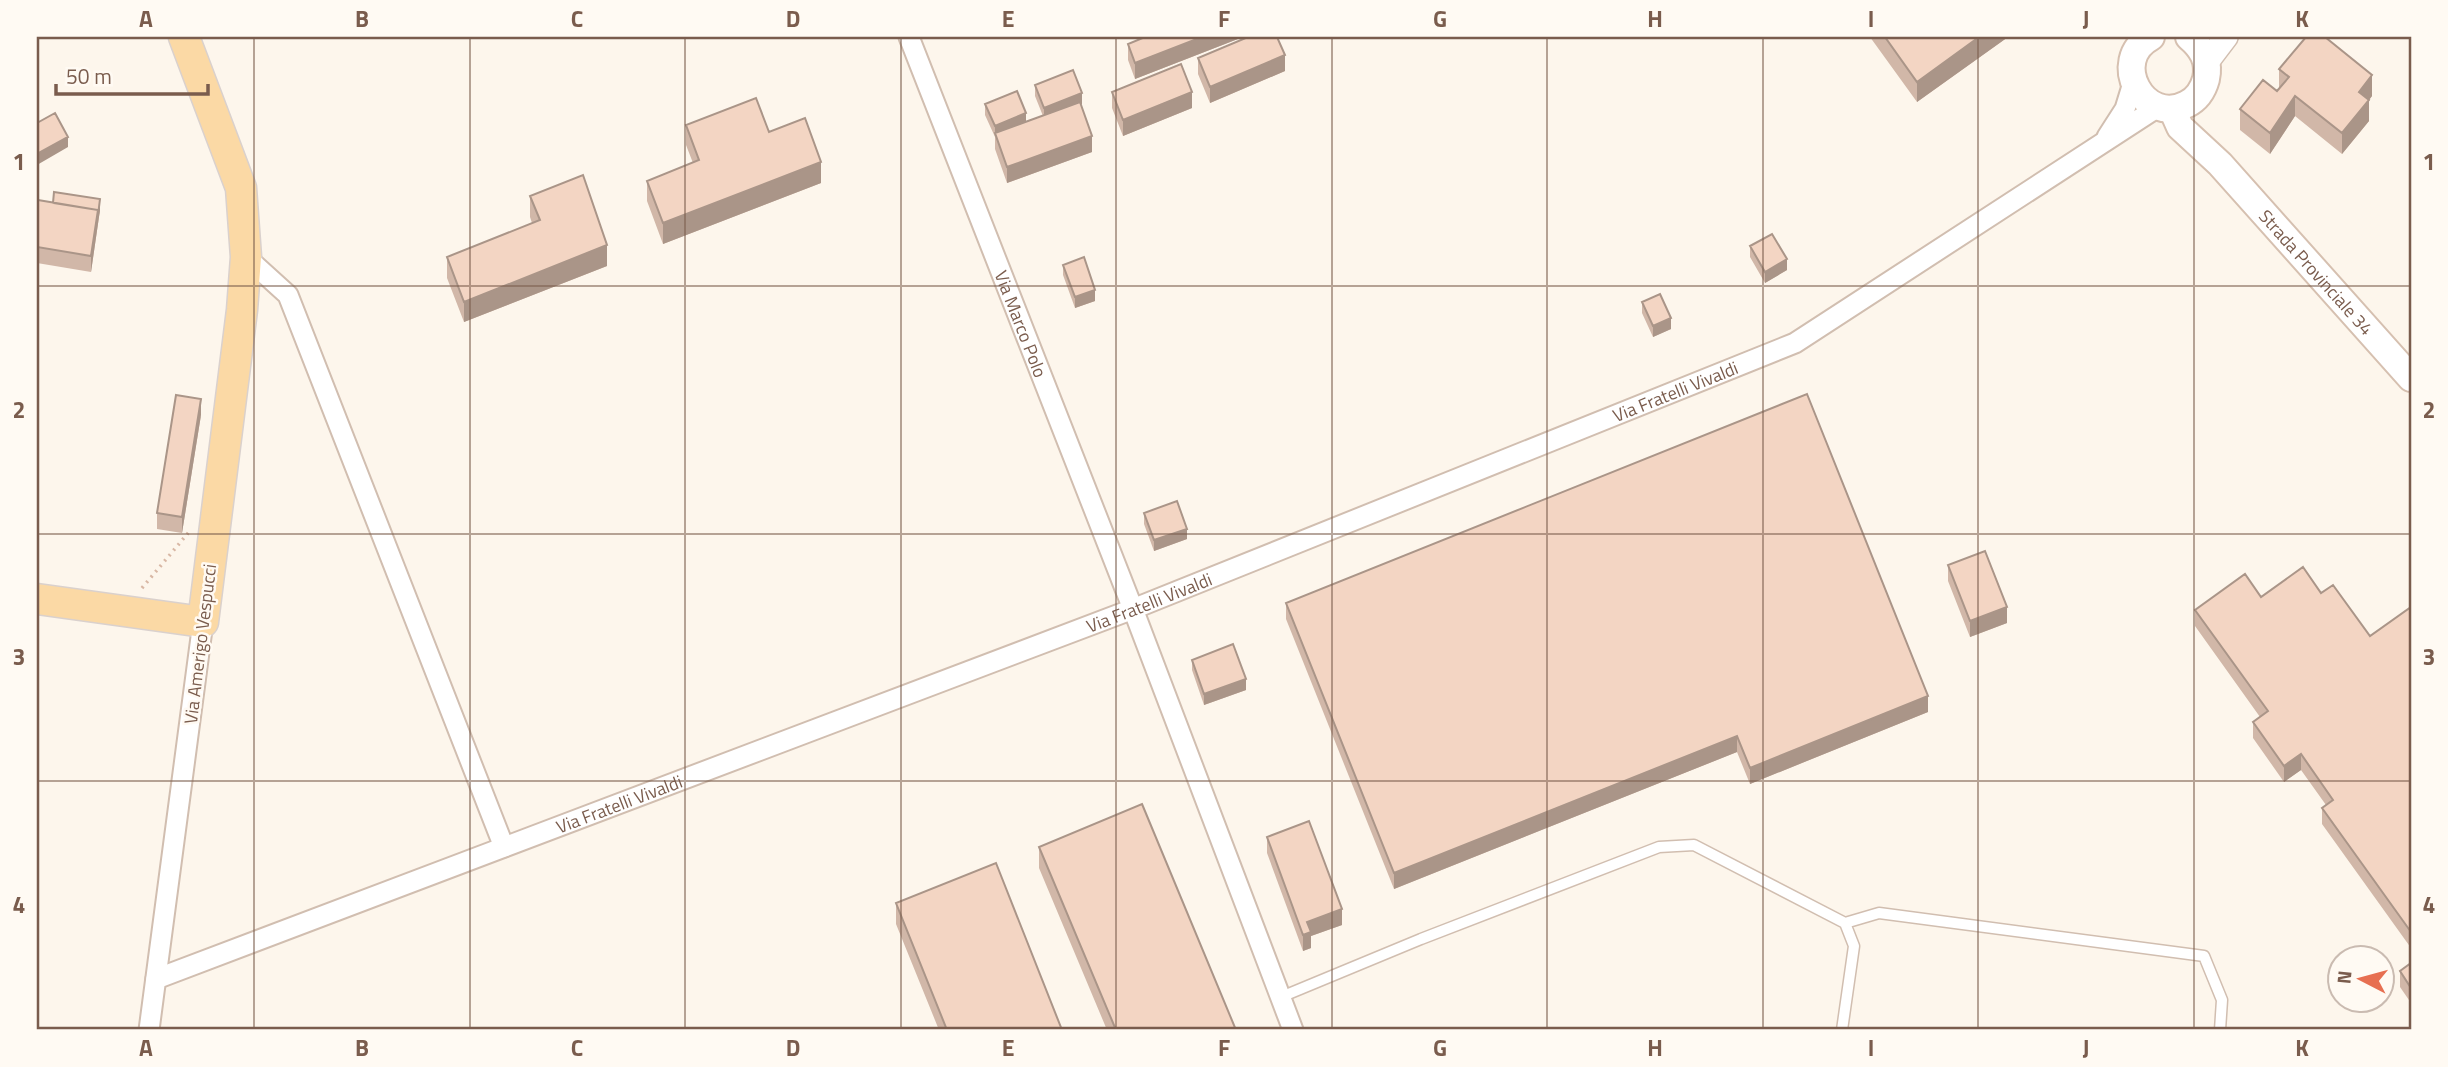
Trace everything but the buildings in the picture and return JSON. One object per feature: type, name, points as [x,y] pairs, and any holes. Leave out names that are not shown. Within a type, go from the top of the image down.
[{"type":"main road","name":"Via Amerigo Vespucci","points":[[184,37],[241,188],[246,257],[242,310],[203,622]]},
{"type":"main road","points":[[2122,37],[2132,77]]},
{"type":"main road","points":[[2132,77],[2132,60],[2137,49],[2151,37]]},
{"type":"main road","points":[[2165,108],[2182,107],[2198,95],[2204,85],[2207,74],[2206,49],[2203,52],[2189,37]]},
{"type":"main road","name":"Strada Provinciale 34","points":[[2132,77],[2138,94],[2147,102],[2165,108],[2180,127],[2220,164],[2411,378]]},
{"type":"main road","name":"Strada Provinciale 34","points":[[2198,95],[2198,109],[2220,164]]},
{"type":"main road","points":[[37,599],[203,622]]},
{"type":"street","name":"Via Marco Polo","points":[[909,37],[1133,609],[1293,1030]]},
{"type":"street","points":[[2199,37],[2206,49],[2226,37]]},
{"type":"street","name":"Via Fratelli Vivaldi","points":[[2103,144],[2125,109],[2132,77]]},
{"type":"street","name":"Via Fratelli Vivaldi","points":[[156,979],[1133,609],[1795,343],[2103,144],[2165,108]]},
{"type":"street","points":[[246,257],[288,295],[504,847]]},
{"type":"street","name":"Via Amerigo Vespucci","points":[[149,1030],[203,622]]},
{"type":"lane","points":[[1281,997],[1659,846],[1693,845],[1845,923],[1854,946],[1842,1030]]},
{"type":"lane","points":[[1845,923],[1879,913],[2204,956],[2222,1000],[2220,1030]]},
{"type":"path","points":[[123,611],[190,531]]}]
